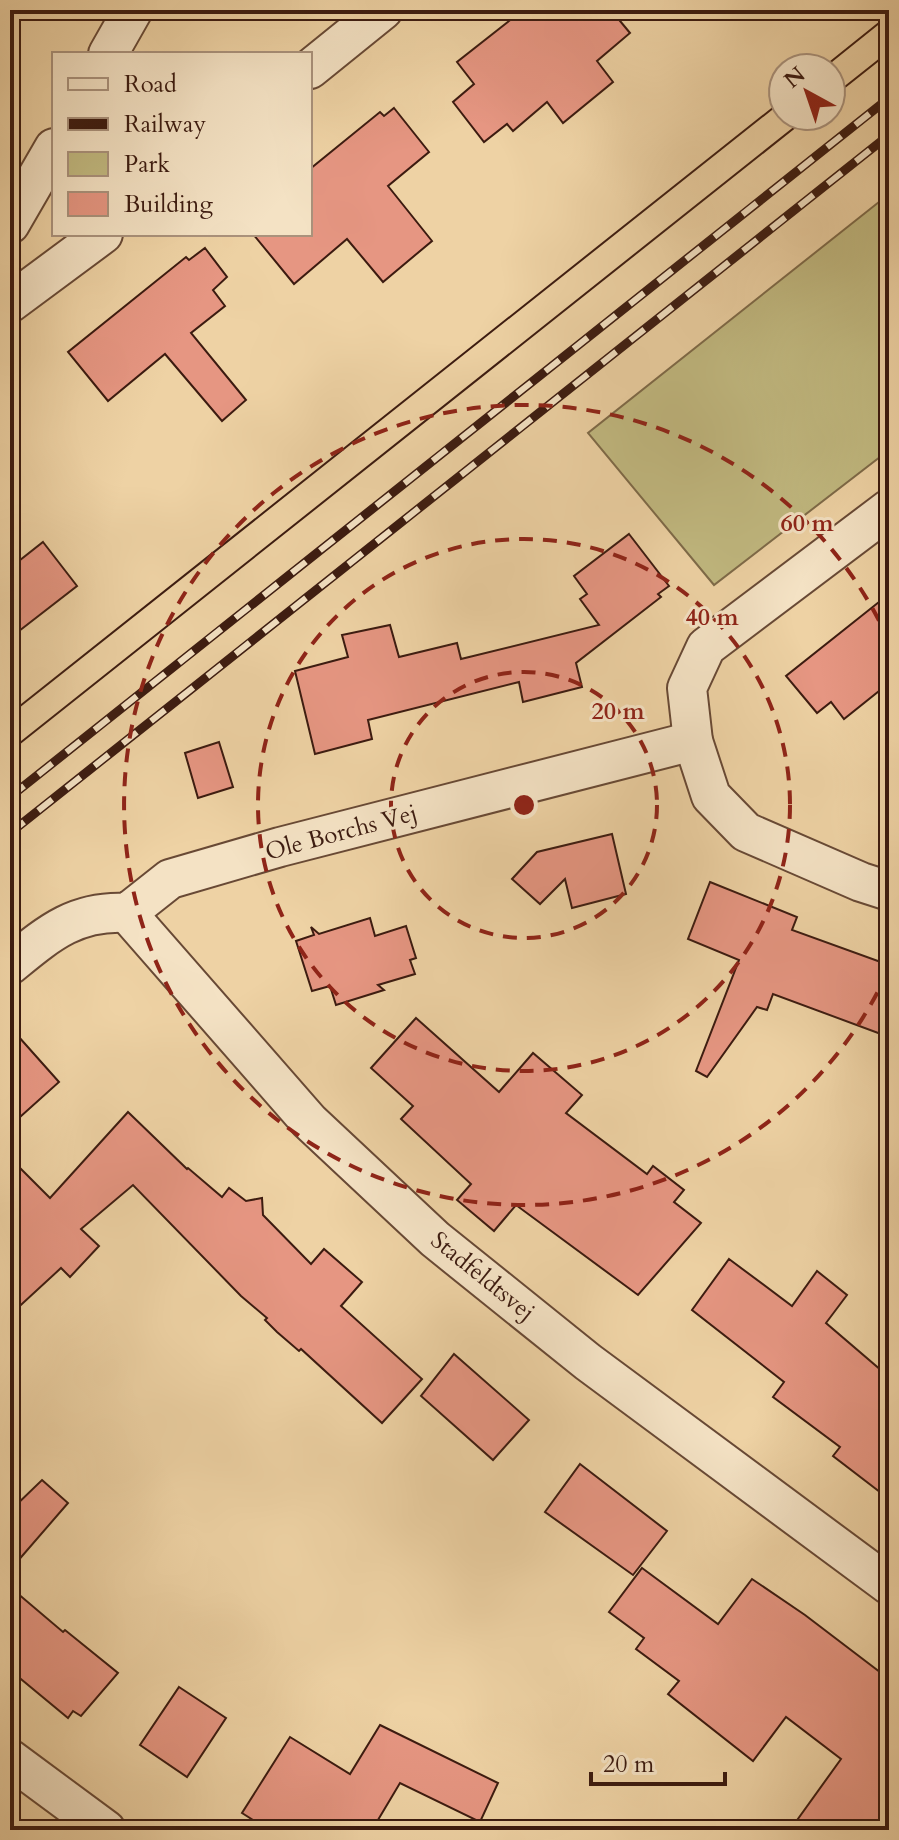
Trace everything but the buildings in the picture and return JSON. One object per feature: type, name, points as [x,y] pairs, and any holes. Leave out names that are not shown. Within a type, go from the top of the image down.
[{"type":"street","points":[[109,52],[133,10]]},
{"type":"street","points":[[312,67],[383,10]]},
{"type":"street","points":[[10,224],[52,151]]},
{"type":"street","points":[[10,303],[100,236]]},
{"type":"street","points":[[889,509],[706,647],[687,688],[693,741],[711,796],[746,832],[889,891]]},
{"type":"street","name":"Ole Borchs Vej","points":[[127,913],[170,879],[280,847],[693,741]]},
{"type":"street","points":[[10,965],[68,922],[109,912],[127,913]]},
{"type":"street","name":"Stadfeldtsvej","points":[[127,913],[309,1121],[435,1239],[588,1362],[889,1585]]},
{"type":"street","points":[[10,1759],[106,1830]]},
{"type":"green space","points":[[889,194],[889,450],[714,585],[588,433]]},
{"type":"tram line","points":[[843,52],[889,15]]},
{"type":"tram line","points":[[847,85],[889,52]]},
{"type":"tram line","points":[[10,714],[767,113]]},
{"type":"tram line","points":[[10,751],[789,132]]},
{"type":"railway","points":[[10,797],[889,98]]},
{"type":"railway","points":[[10,833],[889,135]]}]
